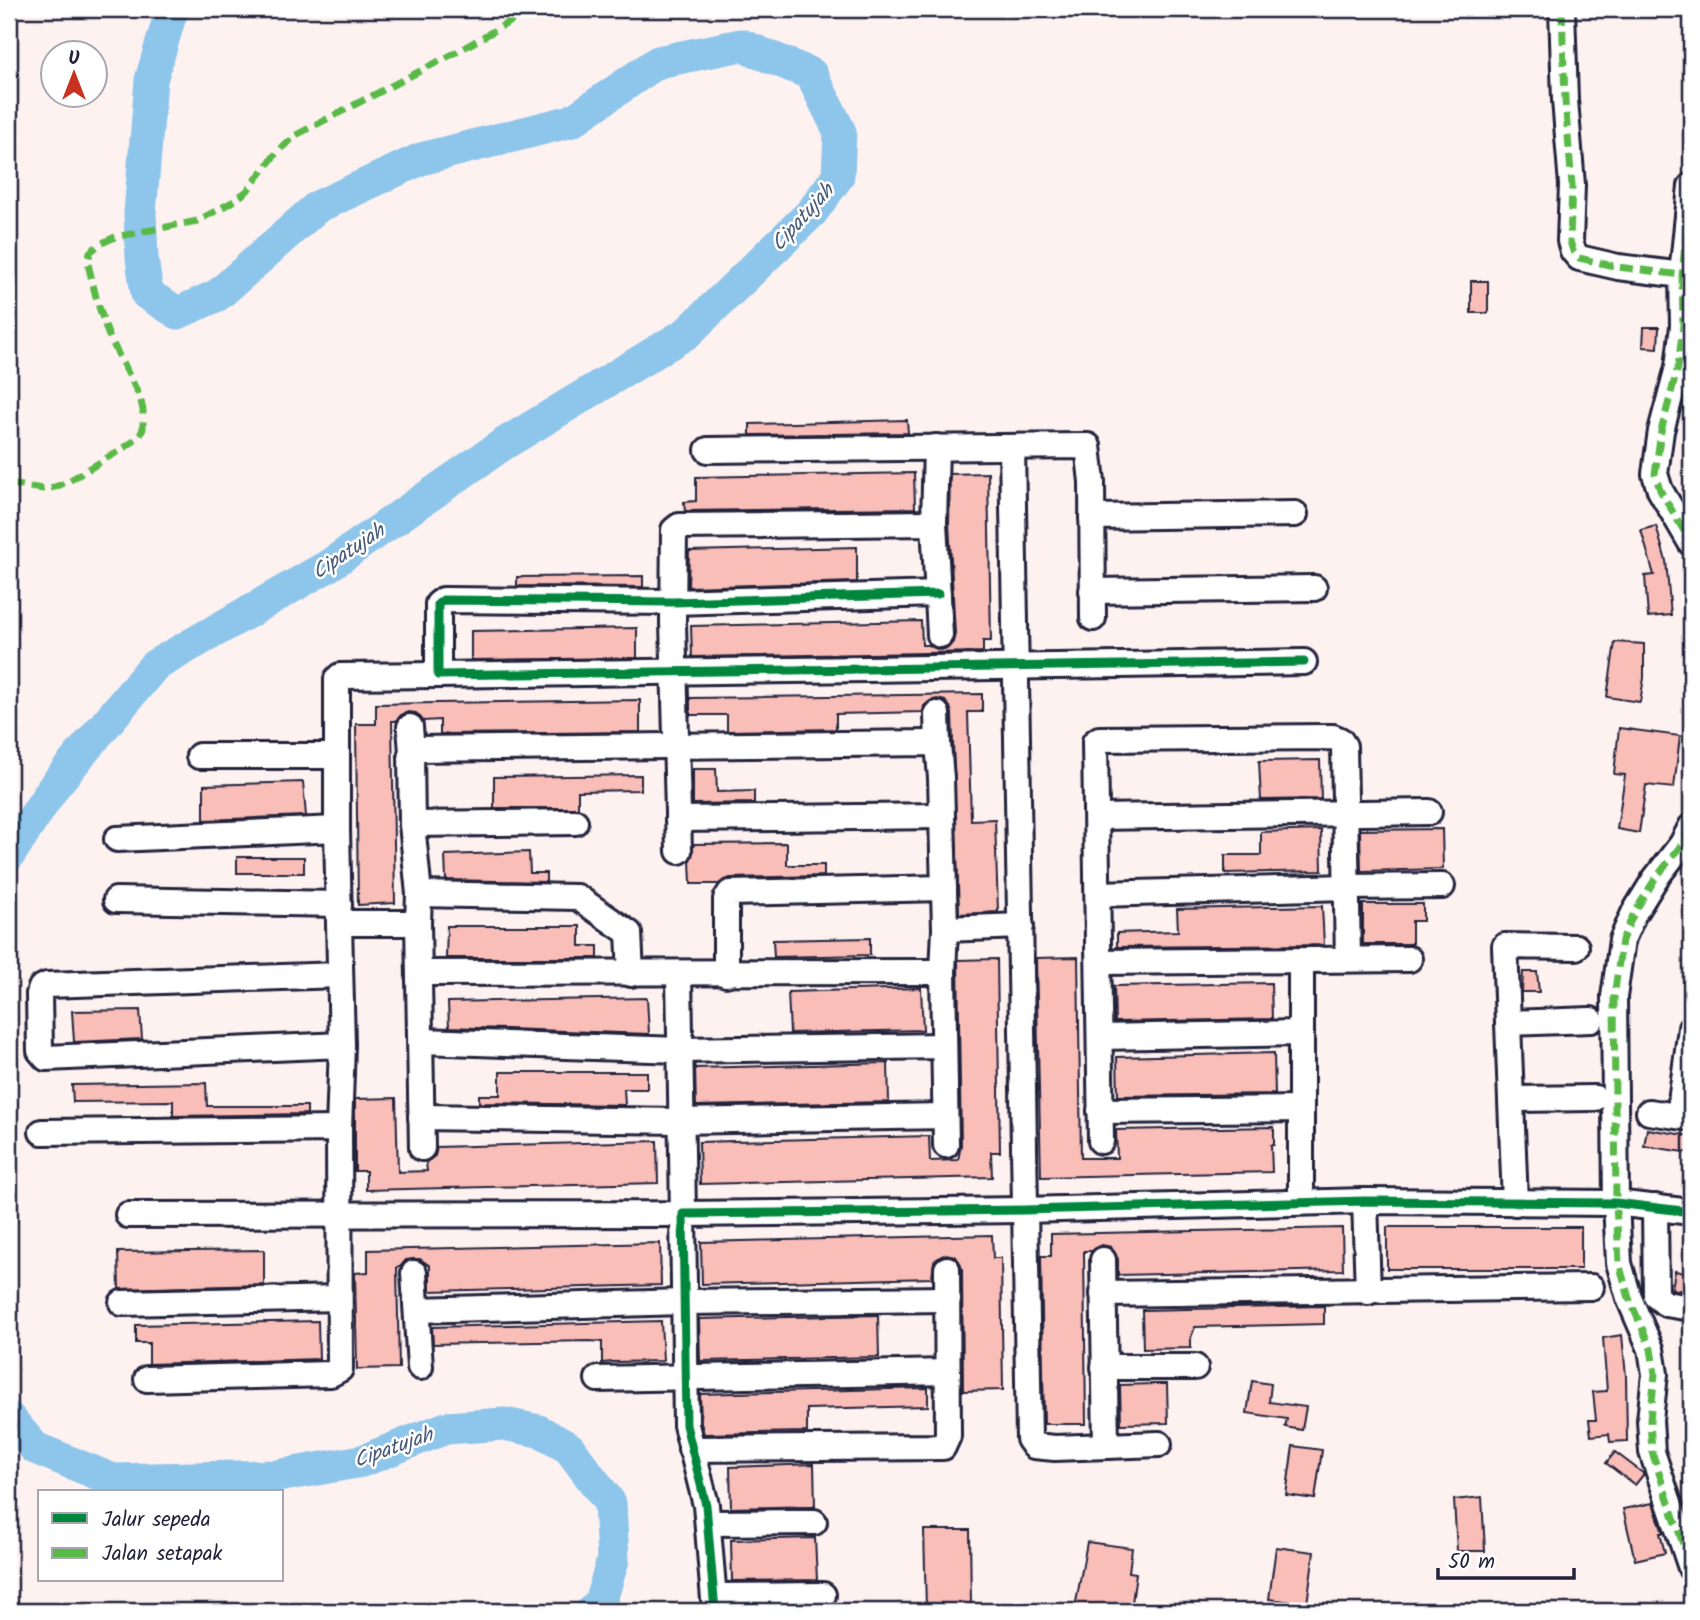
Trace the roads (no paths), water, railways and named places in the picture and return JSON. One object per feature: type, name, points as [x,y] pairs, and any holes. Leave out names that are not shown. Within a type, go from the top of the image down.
[{"type":"street","points":[[1562,9],[1564,100],[1572,185],[1570,242],[1573,251],[1578,258],[1618,267],[1686,276]]},
{"type":"street","points":[[1691,186],[1678,367],[1661,431],[1655,474],[1660,490],[1691,543]]},
{"type":"street","points":[[936,447],[934,523],[940,635]]},
{"type":"street","points":[[1012,447],[1029,1439],[1034,1446],[1043,1447],[1159,1444]]},
{"type":"street","points":[[708,450],[1088,447],[1093,618]]},
{"type":"street","points":[[1092,517],[1296,514]]},
{"type":"street","points":[[679,851],[673,533],[679,527],[934,523]]},
{"type":"street","points":[[1092,591],[1314,588]]},
{"type":"street","points":[[438,675],[438,604],[443,600],[673,602],[938,594]]},
{"type":"street","points":[[147,1379],[336,1373],[340,1369],[339,1129],[342,1045],[336,755],[339,676],[1304,662]]},
{"type":"street","points":[[937,714],[945,929],[943,972],[946,1145]]},
{"type":"street","points":[[410,727],[412,824],[419,894],[422,1148]]},
{"type":"street","points":[[1101,1141],[1095,742],[1099,739],[1337,738],[1344,746],[1348,959]]},
{"type":"street","points":[[412,752],[416,749],[938,744]]},
{"type":"street","points":[[199,756],[336,755]]},
{"type":"street","points":[[1097,817],[1429,812]]},
{"type":"street","points":[[678,820],[942,816]]},
{"type":"street","points":[[412,824],[575,822]]},
{"type":"street","points":[[1691,827],[1634,913],[1622,940],[1614,997],[1619,1263],[1629,1298],[1651,1349],[1655,1374],[1650,1420],[1652,1452],[1691,1567]]},
{"type":"street","points":[[117,839],[337,829]]},
{"type":"street","points":[[1098,894],[1441,886]]},
{"type":"street","points":[[726,974],[726,899],[730,893],[944,888]]},
{"type":"street","points":[[419,894],[581,898],[629,933],[631,974]]},
{"type":"street","points":[[117,900],[339,913],[418,923]]},
{"type":"street","points":[[945,929],[1021,926]]},
{"type":"street","points":[[1515,1203],[1506,946],[1576,947]]},
{"type":"street","points":[[1099,961],[1409,959]]},
{"type":"street","points":[[1301,961],[1301,1202]]},
{"type":"street","points":[[419,973],[943,972]]},
{"type":"street","points":[[679,974],[686,1425],[708,1523],[715,1604],[823,1595]]},
{"type":"street","points":[[340,975],[47,985],[41,988],[39,994],[40,1052],[46,1058],[342,1045]]},
{"type":"street","points":[[1508,1023],[1591,1020]]},
{"type":"street","points":[[1100,1037],[1299,1033]]},
{"type":"street","points":[[1649,1112],[1685,1117],[1690,1037]]},
{"type":"street","points":[[421,1041],[680,1050],[944,1046]]},
{"type":"street","points":[[1511,1099],[1595,1098]]},
{"type":"street","points":[[1100,1111],[1300,1109]]},
{"type":"street","points":[[421,1117],[680,1121],[945,1116]]},
{"type":"street","points":[[42,1132],[339,1129]]},
{"type":"street","points":[[1366,1201],[1368,1292]]},
{"type":"street","points":[[128,1215],[683,1214],[1024,1210],[1366,1201],[1616,1203],[1691,1212]]},
{"type":"street","points":[[1655,1207],[1656,1296],[1666,1304],[1691,1308]]},
{"type":"street","points":[[1103,1260],[1106,1446]]},
{"type":"street","points":[[691,1449],[940,1448],[945,1445],[948,1436],[947,1269]]},
{"type":"street","points":[[414,1273],[419,1367]]},
{"type":"street","points":[[1103,1294],[1591,1287]]},
{"type":"street","points":[[122,1303],[339,1298]]},
{"type":"street","points":[[416,1310],[683,1302],[947,1299]]},
{"type":"street","points":[[1104,1367],[1195,1367]]},
{"type":"street","points":[[598,1379],[948,1372]]},
{"type":"street","points":[[708,1523],[814,1522]]},
{"type":"waterway","name":"Cipatujah","points":[[9,855],[55,785],[154,666],[328,566],[502,445],[687,333],[812,212],[838,176],[840,132],[811,74],[741,45],[658,62],[572,121],[421,159],[317,207],[218,295],[178,313],[147,294],[140,213],[151,80],[172,9]]},
{"type":"waterway","name":"Cipatujah","points":[[9,1418],[35,1448],[113,1480],[277,1476],[362,1461],[446,1428],[504,1424],[539,1431],[569,1448],[610,1503],[613,1560],[600,1603],[592,1611]]}]
